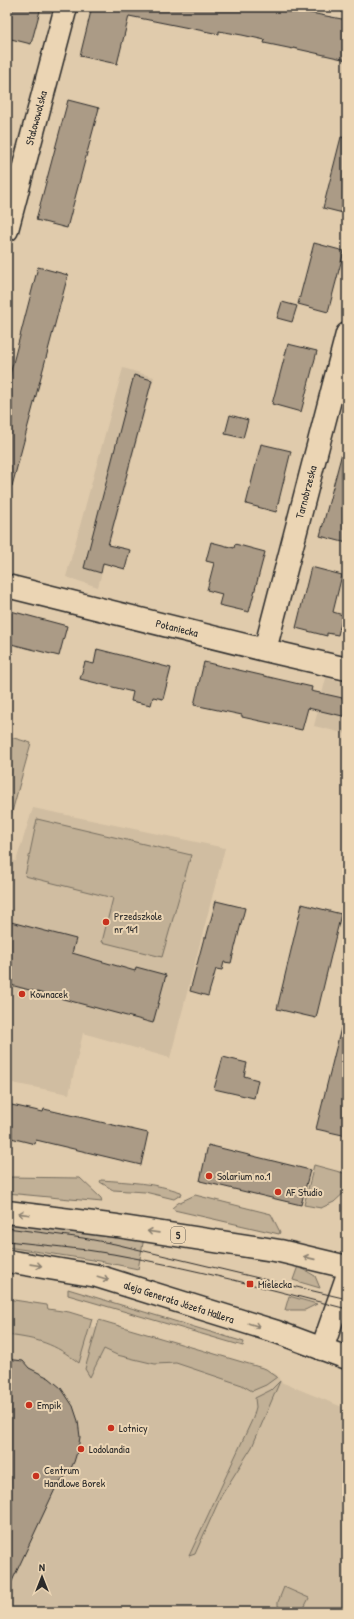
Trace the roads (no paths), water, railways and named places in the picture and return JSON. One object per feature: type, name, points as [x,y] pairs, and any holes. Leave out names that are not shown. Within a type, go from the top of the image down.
[{"type":"street","name":"Stalowowolska","points":[[7,230],[66,7]]},
{"type":"street","name":"Tarnobrzeska","points":[[265,650],[347,334]]},
{"type":"street","name":"Połaniecka","points":[[7,586],[265,650],[347,668]]},
{"type":"street","name":"5","points":[[7,1212],[139,1230],[288,1253],[347,1267]]},
{"type":"street","name":"aleja Generała Józefa Hallera","points":[[7,1261],[98,1276],[277,1332],[347,1358]]},
{"type":"street","points":[[322,1348],[347,1277]]},
{"type":"tram line","points":[[7,1228],[83,1238],[115,1244],[347,1299]]},
{"type":"tram line","points":[[7,1241],[113,1254],[230,1279],[347,1309]]},
{"type":"place","name":"Przedszkole nr 141","points":[[106,922]]},
{"type":"place","name":"Kownacek","points":[[22,994]]},
{"type":"place","name":"Solarium no.1","points":[[209,1176]]},
{"type":"place","name":"AF Studio","points":[[278,1192]]},
{"type":"place","name":"Mielecka","points":[[250,1284]]},
{"type":"place","name":"Empik","points":[[29,1405]]},
{"type":"place","name":"Lotnicy","points":[[111,1428]]},
{"type":"place","name":"Lodolandia","points":[[81,1449]]},
{"type":"place","name":"Centrum Handlowe Borek","points":[[36,1476]]}]
